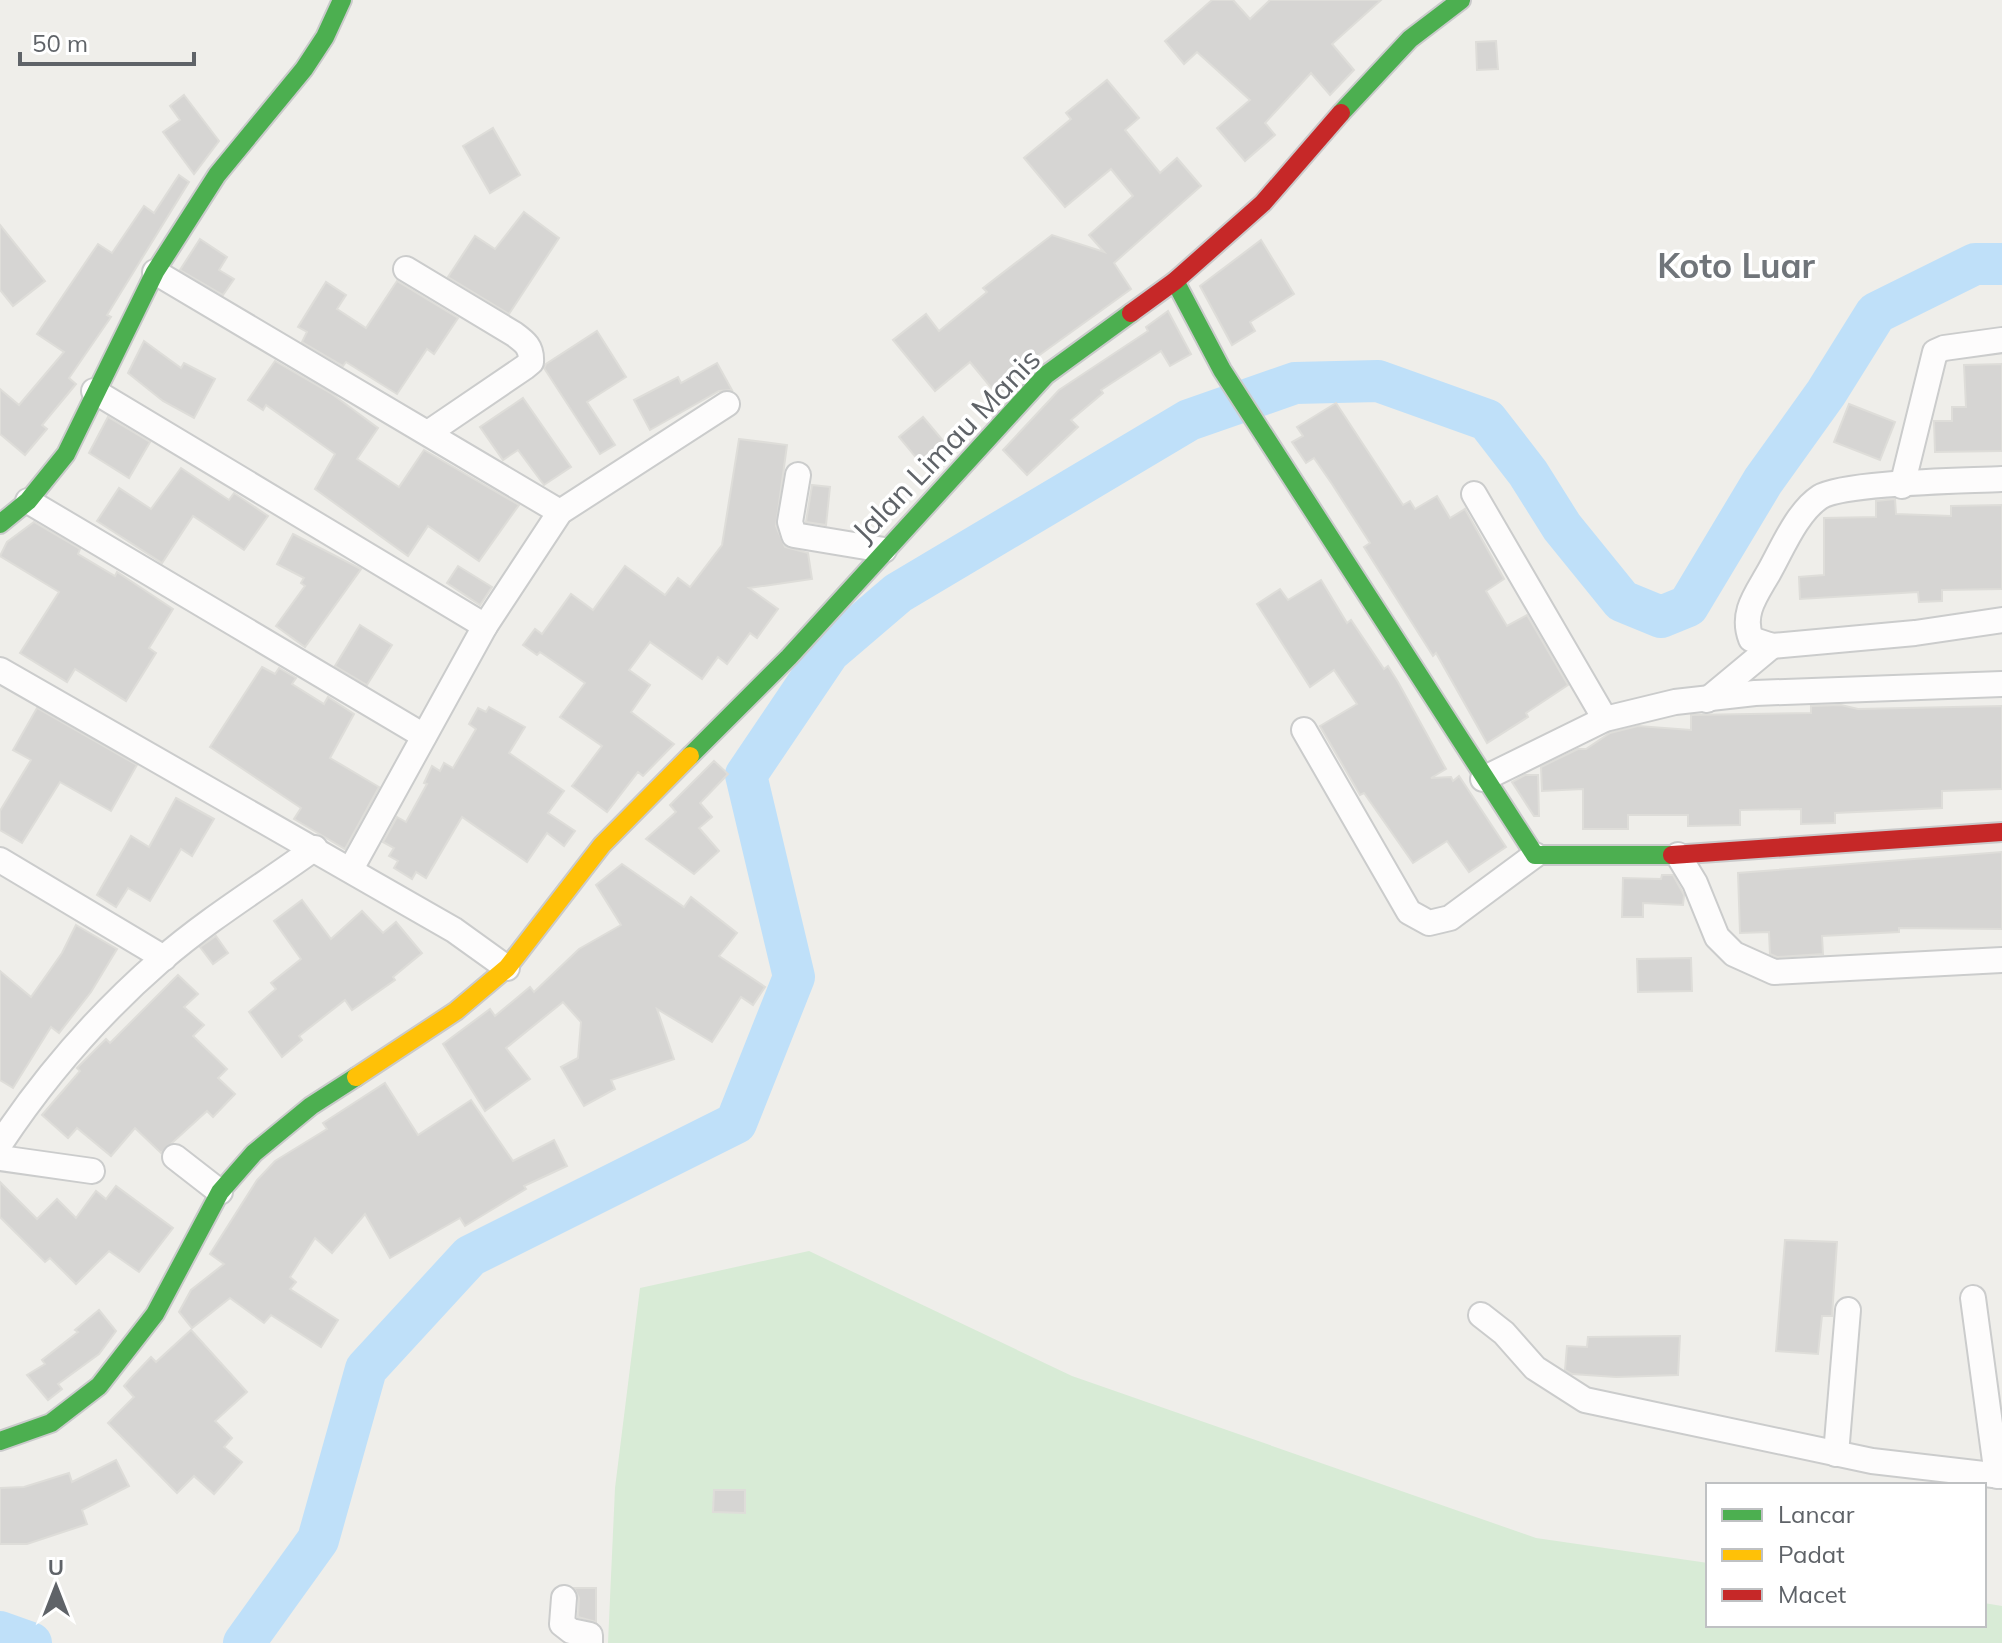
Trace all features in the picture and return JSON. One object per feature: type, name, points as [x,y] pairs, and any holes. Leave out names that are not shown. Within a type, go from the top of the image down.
[{"type":"street","points":[[0,524],[28,501],[66,454],[94,391],[155,272],[217,175],[304,69],[325,37],[342,0]]},
{"type":"street","name":"Jalan Limau Manis","points":[[0,1441],[51,1423],[99,1386],[155,1314],[220,1192],[254,1153],[311,1106],[456,1011],[507,968],[602,845],[789,657],[1046,375],[1175,281],[1263,203],[1307,149],[1410,39],[1461,0]]},
{"type":"street","points":[[406,269],[514,334],[526,343],[532,354],[531,362],[516,374],[428,433]]},
{"type":"street","points":[[155,272],[560,512]]},
{"type":"street","points":[[1175,281],[1222,370],[1259,429],[1535,855]]},
{"type":"street","points":[[1902,486],[1935,352],[2002,340]]},
{"type":"street","points":[[94,391],[485,626]]},
{"type":"street","points":[[351,869],[485,626],[560,512],[727,404]]},
{"type":"street","points":[[798,475],[790,522],[794,535],[884,550]]},
{"type":"street","points":[[2002,479],[1833,492],[1819,498],[1804,513],[1748,610],[1745,624],[1751,639],[1772,646],[1915,633],[2002,620]]},
{"type":"street","points":[[1474,494],[1605,719]]},
{"type":"street","points":[[28,501],[424,736]]},
{"type":"street","points":[[1707,700],[1772,646]]},
{"type":"street","points":[[0,670],[351,869],[454,930],[507,968]]},
{"type":"street","points":[[1483,779],[1605,719],[1675,702],[1755,693],[2002,684]]},
{"type":"street","points":[[1304,730],[1409,912],[1429,923],[1450,918],[1535,855],[1678,855],[2002,832]]},
{"type":"street","points":[[0,1144],[56,1069],[116,1001],[164,958],[315,848]]},
{"type":"street","points":[[1678,855],[1695,883],[1717,937],[1734,954],[1774,972],[2002,960]]},
{"type":"street","points":[[0,860],[164,958]]},
{"type":"street","points":[[175,1157],[220,1192]]},
{"type":"street","points":[[0,1158],[92,1171]]},
{"type":"street","points":[[1481,1315],[1504,1333],[1535,1368],[1585,1400],[1836,1454],[2000,1476],[1973,1298]]},
{"type":"street","points":[[1836,1454],[1848,1310]]},
{"type":"street","points":[[564,1598],[562,1624],[571,1631],[590,1635],[590,1643]]},
{"type":"green space","points":[[809,1251],[1072,1376],[1536,1538],[1706,1563],[1706,1627],[1986,1627],[1986,1603],[2002,1606],[2002,1643],[608,1643],[615,1488],[640,1288]]},
{"type":"building","points":[[1212,0],[1233,0],[1250,19],[1270,0],[1381,0],[1332,44],[1354,70],[1330,95],[1311,73],[1265,123],[1275,135],[1245,161],[1217,128],[1250,100],[1197,52],[1184,64],[1165,41]]},
{"type":"building","points":[[1496,41],[1498,69],[1477,70],[1476,42]]},
{"type":"building","points":[[1107,80],[1139,118],[1125,130],[1160,173],[1177,158],[1201,186],[1114,263],[1131,289],[1034,359],[998,396],[970,362],[935,391],[893,340],[926,314],[939,331],[987,292],[983,288],[1052,235],[1104,252],[1089,235],[1133,196],[1111,169],[1065,207],[1024,158],[1071,119],[1066,113]]},
{"type":"building","points":[[184,95],[219,141],[194,174],[163,132],[180,120],[170,106]]},
{"type":"building","points":[[493,128],[520,175],[490,193],[463,146]]},
{"type":"building","points":[[179,175],[189,182],[107,315],[111,317],[69,378],[76,384],[42,425],[47,429],[25,455],[0,434],[0,389],[19,405],[64,352],[37,334],[98,244],[112,253],[144,206],[154,213]]},
{"type":"building","points":[[524,212],[559,238],[509,314],[448,277],[475,236],[495,249]]},
{"type":"building","points":[[0,225],[45,281],[13,306],[0,290]]},
{"type":"building","points":[[200,239],[227,257],[219,270],[234,279],[223,295],[180,270]]},
{"type":"building","points":[[1261,240],[1294,294],[1250,322],[1255,331],[1232,345],[1200,286]]},
{"type":"building","points":[[397,281],[458,318],[434,354],[427,349],[397,394],[346,362],[343,366],[302,342],[307,332],[298,327],[326,282],[346,295],[337,309],[366,328]]},
{"type":"building","points":[[1168,311],[1191,354],[1170,366],[1161,351],[1101,390],[1103,393],[1071,420],[1078,427],[1027,475],[1003,450],[1059,390],[1148,331],[1146,327]]},
{"type":"building","points":[[597,331],[626,377],[587,402],[615,445],[600,454],[544,368]]},
{"type":"building","points":[[144,341],[181,368],[184,363],[215,379],[194,418],[163,401],[128,373]]},
{"type":"building","points":[[275,361],[332,394],[378,428],[357,459],[399,487],[424,450],[519,505],[479,561],[428,526],[408,556],[315,489],[335,454],[266,405],[263,410],[248,400]]},
{"type":"building","points":[[717,363],[732,390],[719,391],[650,430],[634,400],[678,377],[681,383]]},
{"type":"building","points":[[2002,364],[2002,451],[1935,452],[1934,421],[1952,421],[1952,407],[1966,407],[1964,365]]},
{"type":"building","points":[[523,398],[571,467],[544,485],[518,450],[503,460],[480,427]]},
{"type":"building","points":[[1336,403],[1403,505],[1410,501],[1415,509],[1437,496],[1450,518],[1465,509],[1504,579],[1486,591],[1507,626],[1527,615],[1568,685],[1526,713],[1528,717],[1487,743],[1436,653],[1433,656],[1364,547],[1370,543],[1332,484],[1314,458],[1306,463],[1292,442],[1303,436],[1297,427]]},
{"type":"building","points":[[1849,404],[1895,422],[1880,460],[1834,442]]},
{"type":"building","points":[[108,417],[150,442],[129,478],[89,453]]},
{"type":"building","points":[[923,417],[950,449],[928,472],[899,437]]},
{"type":"building","points":[[739,439],[787,445],[776,526],[785,547],[808,553],[812,579],[749,588],[778,609],[757,638],[750,633],[727,664],[718,657],[702,679],[650,642],[629,670],[650,685],[631,712],[674,744],[643,776],[638,772],[607,812],[572,786],[602,746],[560,717],[585,683],[540,652],[537,655],[523,645],[535,629],[542,634],[571,594],[593,610],[625,566],[665,595],[678,578],[690,587],[722,545]]},
{"type":"building","points":[[181,468],[229,500],[234,493],[268,516],[244,550],[193,516],[162,563],[97,521],[119,488],[151,509]]},
{"type":"building","points":[[812,485],[830,487],[826,525],[806,522]]},
{"type":"building","points":[[1895,499],[1896,514],[1951,516],[1951,506],[2002,505],[2002,589],[1942,590],[1942,601],[1919,602],[1918,592],[1800,599],[1799,577],[1824,575],[1824,518],[1876,517],[1876,501]]},
{"type":"building","points":[[34,522],[80,549],[78,554],[115,576],[117,572],[173,609],[149,648],[156,653],[126,701],[75,669],[67,682],[20,653],[59,592],[0,556],[7,542]]},
{"type":"building","points":[[293,534],[361,569],[305,647],[276,626],[305,586],[301,583],[304,578],[277,564]]},
{"type":"building","points":[[458,566],[492,587],[480,605],[447,583]]},
{"type":"building","points":[[1321,580],[1347,623],[1351,620],[1384,669],[1388,666],[1398,682],[1446,769],[1431,778],[1451,777],[1453,781],[1459,776],[1506,847],[1469,872],[1447,841],[1413,863],[1364,793],[1360,795],[1320,726],[1357,704],[1334,670],[1310,687],[1257,604],[1280,589],[1288,600]]},
{"type":"building","points":[[360,625],[392,645],[367,685],[335,666]]},
{"type":"building","points":[[262,667],[275,674],[279,668],[296,678],[292,684],[324,704],[328,697],[354,714],[330,758],[379,787],[345,849],[294,819],[301,808],[210,747]]},
{"type":"building","points":[[1841,705],[1858,709],[2002,706],[2002,789],[1942,791],[1942,808],[1835,813],[1835,823],[1801,824],[1801,809],[1740,810],[1740,825],[1688,826],[1688,815],[1628,815],[1628,829],[1583,829],[1583,789],[1542,791],[1541,767],[1578,749],[1586,749],[1610,733],[1638,726],[1691,730],[1691,715],[1811,713],[1811,706]]},
{"type":"building","points":[[489,707],[525,727],[509,753],[564,791],[548,813],[575,831],[564,846],[547,833],[527,862],[462,817],[426,878],[416,872],[412,879],[394,868],[398,861],[389,856],[394,848],[383,842],[397,817],[406,822],[427,784],[424,783],[432,766],[440,771],[444,763],[453,768],[476,729],[469,724],[478,708],[486,712]]},
{"type":"building","points":[[37,708],[137,765],[111,811],[60,782],[22,843],[0,830],[0,811],[31,760],[13,750]]},
{"type":"building","points":[[714,761],[728,774],[700,803],[712,817],[699,828],[719,851],[694,874],[646,839],[676,812],[670,805]]},
{"type":"building","points":[[1525,775],[1538,775],[1539,816],[1534,816],[1512,782]]},
{"type":"building","points":[[176,798],[214,819],[192,856],[181,849],[150,901],[128,888],[116,907],[97,895],[131,836],[149,847]]},
{"type":"building","points":[[2002,852],[2002,929],[1899,928],[1899,932],[1822,936],[1823,954],[1777,957],[1770,954],[1769,932],[1740,933],[1738,873]]},
{"type":"building","points":[[622,864],[684,907],[691,897],[737,933],[719,956],[765,987],[753,1005],[741,997],[712,1042],[657,1009],[674,1059],[611,1080],[615,1089],[584,1106],[561,1067],[578,1058],[581,1022],[563,1002],[506,1048],[530,1079],[485,1111],[443,1044],[490,1009],[495,1016],[530,987],[534,992],[579,949],[621,925],[596,885]]},
{"type":"building","points":[[1662,875],[1673,875],[1684,895],[1683,905],[1643,903],[1643,917],[1622,917],[1623,878],[1661,879]]},
{"type":"building","points":[[302,900],[331,939],[362,911],[383,933],[396,922],[422,953],[393,977],[395,980],[352,1010],[345,1000],[299,1036],[302,1040],[282,1057],[249,1012],[276,989],[271,983],[301,959],[274,921]]},
{"type":"building","points":[[76,925],[117,949],[91,992],[59,1033],[51,1027],[13,1088],[0,1080],[0,971],[31,997],[62,953]]},
{"type":"building","points":[[216,936],[228,953],[213,964],[200,947]]},
{"type":"building","points":[[1691,958],[1692,991],[1638,992],[1637,959]]},
{"type":"building","points":[[178,975],[198,994],[184,1007],[204,1025],[193,1036],[227,1069],[218,1078],[235,1094],[213,1117],[207,1111],[161,1153],[135,1128],[111,1156],[77,1128],[68,1138],[42,1115],[80,1071],[77,1068],[106,1039],[110,1043]]},
{"type":"building","points":[[385,1083],[418,1135],[471,1100],[513,1161],[554,1140],[567,1166],[524,1186],[526,1189],[465,1226],[460,1218],[390,1258],[365,1214],[332,1253],[315,1238],[290,1277],[296,1282],[290,1289],[338,1320],[321,1347],[271,1315],[264,1323],[230,1298],[192,1328],[179,1312],[191,1290],[224,1264],[210,1254],[257,1180],[275,1161],[327,1129],[323,1123]]},
{"type":"building","points":[[0,1182],[37,1219],[57,1199],[76,1218],[96,1191],[106,1199],[116,1186],[173,1228],[139,1272],[109,1251],[76,1284],[50,1258],[45,1262],[0,1217]]},
{"type":"building","points":[[1785,1240],[1837,1242],[1832,1316],[1822,1316],[1818,1354],[1776,1351]]},
{"type":"building","points":[[99,1310],[116,1331],[99,1354],[58,1384],[62,1389],[48,1400],[27,1375],[45,1364],[42,1360],[78,1332],[75,1330]]},
{"type":"building","points":[[191,1330],[247,1392],[215,1421],[232,1438],[224,1447],[242,1462],[214,1494],[194,1476],[177,1493],[108,1423],[134,1397],[124,1386],[130,1379],[151,1357],[156,1362]]},
{"type":"building","points":[[1680,1336],[1678,1375],[1616,1377],[1572,1374],[1565,1370],[1567,1346],[1587,1347],[1588,1337]]},
{"type":"building","points":[[116,1460],[129,1486],[82,1510],[87,1524],[27,1544],[0,1544],[0,1488],[24,1487],[69,1473],[72,1482]]},
{"type":"building","points":[[714,1490],[745,1490],[745,1513],[713,1512]]},
{"type":"building","points":[[574,1588],[596,1588],[596,1622],[578,1617],[579,1598]]},
{"type":"waterway","points":[[244,1643],[318,1540],[366,1369],[470,1256],[736,1123],[794,977],[746,775],[829,652],[898,593],[1189,420],[1295,383],[1378,381],[1487,420],[1528,473],[1562,527],[1622,601],[1661,617],[1688,606],[1763,481],[1826,393],[1876,313],[1975,264],[2002,264]]},
{"type":"waterway","points":[[0,1632],[31,1643]]},
{"type":"traffic: fast","points":[[0,524],[28,501],[66,454],[155,272],[217,175],[304,69],[325,37],[342,0]]},
{"type":"traffic: fast","points":[[1341,113],[1410,39],[1461,0]]},
{"type":"traffic: fast","points":[[1175,281],[1222,370],[1535,855],[1672,855]]},
{"type":"traffic: fast","points":[[690,756],[789,657],[1046,375],[1131,313]]},
{"type":"traffic: fast","points":[[0,1441],[51,1423],[99,1386],[155,1314],[220,1192],[254,1153],[311,1106],[356,1077]]},
{"type":"traffic: slow","points":[[356,1077],[456,1011],[507,968],[602,845],[690,756]]},
{"type":"traffic: jam","points":[[1131,313],[1175,281],[1263,203],[1341,113]]},
{"type":"traffic: jam","points":[[1672,855],[2002,832]]},
{"type":"district","name":"Koto Luar","points":[[1736,265]]}]
